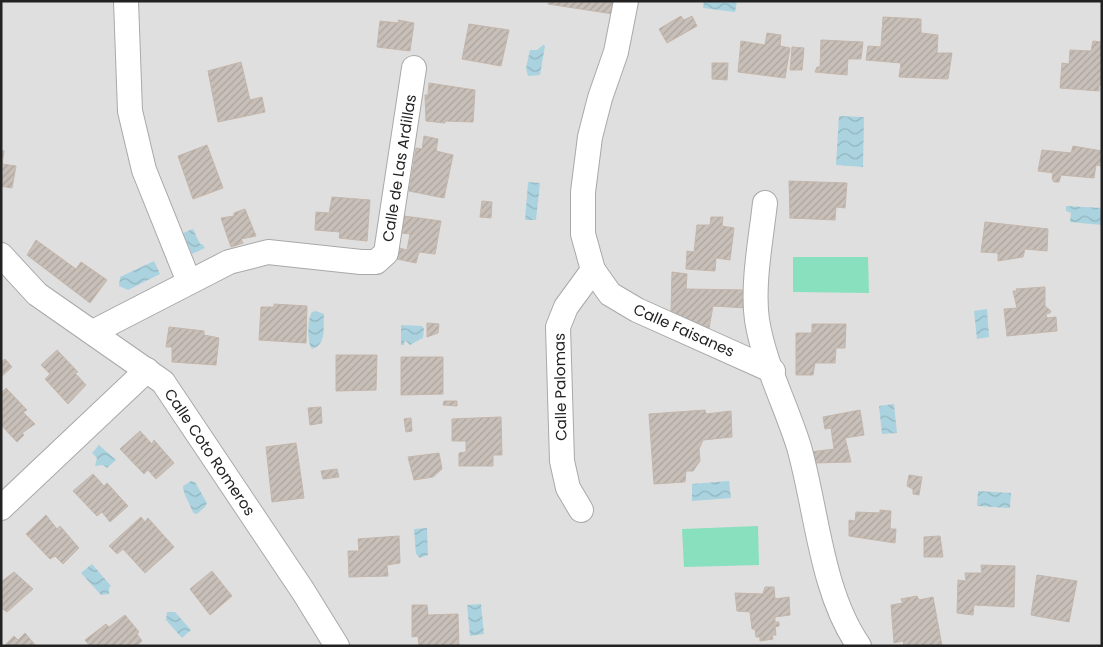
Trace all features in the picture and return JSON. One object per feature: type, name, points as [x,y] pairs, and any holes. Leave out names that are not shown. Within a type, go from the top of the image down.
[{"type":"street","points":[[126,1],[126,48],[132,119],[144,170],[189,282]]},
{"type":"street","name":"Calle Faisanes","points":[[626,1],[616,52],[600,98],[590,137],[583,234],[593,270],[610,294],[637,310],[773,371]]},
{"type":"street","name":"Calle de Las Ardillas","points":[[92,332],[229,262],[268,252],[376,262],[386,253],[414,68]]},
{"type":"street","points":[[765,203],[756,292],[757,319],[763,346],[799,448],[827,568],[846,627],[859,646]]},
{"type":"street","name":"Calle Coto Romeros","points":[[1,255],[37,294],[163,382],[299,584],[337,646]]},
{"type":"street","name":"Calle Palomas","points":[[581,510],[568,488],[562,461],[558,327],[566,307],[593,270]]},
{"type":"street","points":[[1,508],[147,370]]},
{"type":"shaded area","points":[[1,1],[1102,1],[1102,646],[1,646]]},
{"type":"green space","points":[[793,257],[868,257],[869,293],[793,292]]},
{"type":"green space","points":[[758,526],[759,565],[684,567],[682,529]]},
{"type":"water","points":[[704,1],[737,1],[735,12],[703,8]]},
{"type":"water","points":[[543,45],[545,46],[540,75],[528,76],[526,68],[530,50],[537,50]]},
{"type":"water","points":[[839,116],[864,117],[863,167],[836,165]]},
{"type":"water","points":[[528,182],[540,183],[536,220],[525,220]]},
{"type":"water","points":[[1066,206],[1102,208],[1102,225],[1070,222],[1071,213],[1066,211]]},
{"type":"water","points":[[193,229],[200,244],[205,248],[192,254],[183,233]]},
{"type":"water","points":[[154,261],[160,274],[128,290],[119,286],[120,277]]},
{"type":"water","points":[[987,309],[989,337],[977,339],[974,311]]},
{"type":"water","points":[[316,311],[324,314],[323,334],[320,344],[312,349],[308,336],[308,325],[310,315]]},
{"type":"water","points":[[401,325],[422,326],[424,329],[423,338],[410,345],[405,340],[404,345],[401,345]]},
{"type":"water","points":[[894,404],[897,433],[882,434],[879,406]]},
{"type":"water","points":[[99,445],[116,460],[107,468],[103,465],[95,466],[97,458],[92,453]]},
{"type":"water","points":[[191,481],[195,482],[207,503],[197,514],[193,513],[183,489],[183,486]]},
{"type":"water","points":[[729,481],[731,498],[692,501],[692,484]]},
{"type":"water","points":[[978,491],[1011,493],[1010,508],[977,506]]},
{"type":"water","points":[[427,528],[428,555],[420,558],[416,554],[414,529]]},
{"type":"water","points":[[92,564],[111,586],[109,594],[101,595],[81,573]]},
{"type":"water","points":[[481,604],[484,634],[470,636],[467,605]]},
{"type":"water","points":[[167,612],[175,612],[191,630],[182,638],[166,620]]},
{"type":"building","points":[[549,1],[615,1],[613,14],[548,4]]},
{"type":"building","points":[[681,16],[684,20],[692,16],[697,26],[667,43],[659,29]]},
{"type":"building","points":[[883,17],[921,19],[921,33],[938,35],[937,53],[952,53],[948,79],[899,77],[901,63],[866,60],[868,46],[881,47]]},
{"type":"building","points":[[398,20],[414,23],[410,51],[377,47],[380,21],[399,23]]},
{"type":"building","points":[[469,24],[509,30],[501,66],[462,59]]},
{"type":"building","points":[[767,33],[781,35],[780,46],[790,48],[785,78],[738,72],[741,41],[765,45]]},
{"type":"building","points":[[821,40],[863,42],[861,59],[848,59],[847,75],[815,72],[817,67],[820,67]]},
{"type":"building","points":[[1093,41],[1102,42],[1102,85],[1099,85],[1099,91],[1060,88],[1062,63],[1069,64],[1070,50],[1091,51]]},
{"type":"building","points":[[792,47],[804,48],[802,70],[790,70]]},
{"type":"building","points":[[241,62],[250,100],[262,97],[265,112],[218,122],[208,71]]},
{"type":"building","points":[[712,63],[728,63],[727,80],[712,79]]},
{"type":"building","points":[[429,83],[475,90],[473,122],[445,121],[445,123],[426,121],[425,95],[428,95]]},
{"type":"building","points":[[424,136],[438,139],[436,151],[453,155],[444,198],[409,191],[416,148],[422,149]]},
{"type":"building","points":[[207,145],[223,188],[193,199],[178,156]]},
{"type":"building","points":[[1073,146],[1102,151],[1102,166],[1096,165],[1094,178],[1061,175],[1059,182],[1054,182],[1052,179],[1053,173],[1038,171],[1042,150],[1071,153]]},
{"type":"building","points":[[1,150],[4,151],[2,164],[16,166],[12,188],[1,186]]},
{"type":"building","points":[[789,181],[847,183],[845,208],[836,207],[835,220],[790,218]]},
{"type":"building","points":[[332,197],[370,200],[367,241],[339,238],[340,232],[315,230],[316,212],[329,213]]},
{"type":"building","points":[[482,201],[492,202],[491,218],[480,217]]},
{"type":"building","points":[[245,209],[256,236],[241,239],[243,243],[231,247],[221,218],[234,216],[234,213]]},
{"type":"building","points":[[404,216],[441,221],[435,254],[419,252],[416,263],[397,259],[399,248],[407,250],[410,234],[402,233]]},
{"type":"building","points":[[711,217],[723,217],[722,226],[734,228],[730,260],[716,258],[715,271],[686,269],[687,251],[694,252],[697,225],[710,225]]},
{"type":"building","points":[[985,222],[1048,229],[1047,251],[1025,249],[1023,257],[998,261],[998,253],[981,252]]},
{"type":"building","points":[[36,240],[76,269],[81,262],[107,280],[90,303],[27,255]]},
{"type":"building","points":[[672,272],[687,274],[686,289],[747,290],[746,308],[713,306],[709,328],[671,312]]},
{"type":"building","points":[[1045,287],[1045,306],[1051,311],[1046,314],[1047,318],[1056,317],[1057,331],[1007,336],[1004,309],[1017,308],[1013,291],[1017,291],[1016,289]]},
{"type":"building","points":[[274,304],[307,306],[306,343],[259,340],[261,307],[274,307]]},
{"type":"building","points":[[427,323],[439,324],[438,333],[427,337]]},
{"type":"building","points":[[812,324],[846,324],[845,348],[836,348],[835,363],[815,363],[813,375],[796,375],[796,333],[812,333]]},
{"type":"building","points":[[169,327],[204,331],[204,335],[219,338],[216,365],[172,362],[172,347],[166,347]]},
{"type":"building","points":[[57,350],[78,372],[75,373],[86,385],[68,404],[45,379],[50,374],[41,365]]},
{"type":"building","points":[[336,355],[377,355],[376,390],[336,391]]},
{"type":"building","points":[[401,357],[443,357],[443,394],[401,395]]},
{"type":"building","points":[[5,359],[12,367],[1,377],[1,362]]},
{"type":"building","points":[[6,388],[27,410],[23,412],[35,424],[22,433],[24,435],[17,442],[1,425],[1,393]]},
{"type":"building","points":[[444,401],[457,401],[457,406],[443,405]]},
{"type":"building","points":[[321,407],[322,423],[310,425],[308,408]]},
{"type":"building","points":[[705,410],[706,414],[731,411],[732,437],[703,440],[699,449],[700,461],[693,471],[686,471],[685,482],[654,484],[649,414]]},
{"type":"building","points":[[860,410],[864,435],[845,438],[851,462],[814,463],[810,452],[834,449],[831,428],[825,429],[823,417]]},
{"type":"building","points":[[501,417],[502,455],[493,455],[493,466],[459,466],[459,453],[466,452],[466,441],[452,441],[452,419]]},
{"type":"building","points":[[411,418],[412,431],[406,432],[404,419]]},
{"type":"building","points":[[140,431],[152,444],[154,440],[174,463],[156,479],[148,470],[144,474],[120,449]]},
{"type":"building","points":[[296,443],[304,498],[272,502],[266,447]]},
{"type":"building","points":[[439,453],[442,469],[433,477],[414,480],[408,457]]},
{"type":"building","points":[[337,469],[339,477],[323,479],[321,471]]},
{"type":"building","points":[[93,474],[104,486],[107,483],[128,506],[110,522],[102,512],[97,516],[73,491]]},
{"type":"building","points":[[909,475],[922,477],[919,495],[913,494],[913,489],[907,486]]},
{"type":"building","points":[[880,510],[891,511],[890,529],[896,529],[895,543],[849,536],[849,520],[855,521],[856,512],[880,513]]},
{"type":"building","points":[[46,515],[57,529],[60,526],[79,548],[63,564],[55,556],[50,559],[26,534]]},
{"type":"building","points":[[141,517],[145,522],[148,518],[174,547],[145,573],[123,549],[117,554],[109,546]]},
{"type":"building","points":[[399,536],[400,563],[387,565],[388,576],[349,577],[348,551],[359,551],[358,539]]},
{"type":"building","points":[[940,536],[943,557],[924,557],[924,537]]},
{"type":"building","points":[[981,565],[1015,566],[1014,607],[974,605],[973,615],[957,613],[958,580],[966,581],[965,573],[982,573]]},
{"type":"building","points":[[212,571],[232,596],[210,615],[190,589]]},
{"type":"building","points":[[14,572],[33,589],[7,612],[3,609],[1,610],[1,582]]},
{"type":"building","points":[[1037,575],[1077,581],[1069,622],[1031,615]]},
{"type":"building","points":[[765,587],[774,587],[775,599],[789,597],[790,615],[775,617],[775,622],[779,622],[779,626],[775,627],[776,635],[772,635],[773,639],[760,641],[760,637],[756,637],[755,629],[752,629],[750,612],[737,611],[735,593],[763,594]]},
{"type":"building","points":[[917,596],[919,600],[933,597],[942,646],[904,646],[903,641],[894,643],[891,605],[903,603],[901,599]]},
{"type":"building","points":[[412,605],[427,605],[428,615],[458,614],[459,646],[419,646],[418,636],[412,637]]},
{"type":"building","points":[[125,615],[139,632],[137,634],[142,641],[137,646],[90,646],[85,640],[106,624],[109,627]]},
{"type":"building","points":[[25,633],[36,646],[4,646],[14,636],[18,640]]}]
